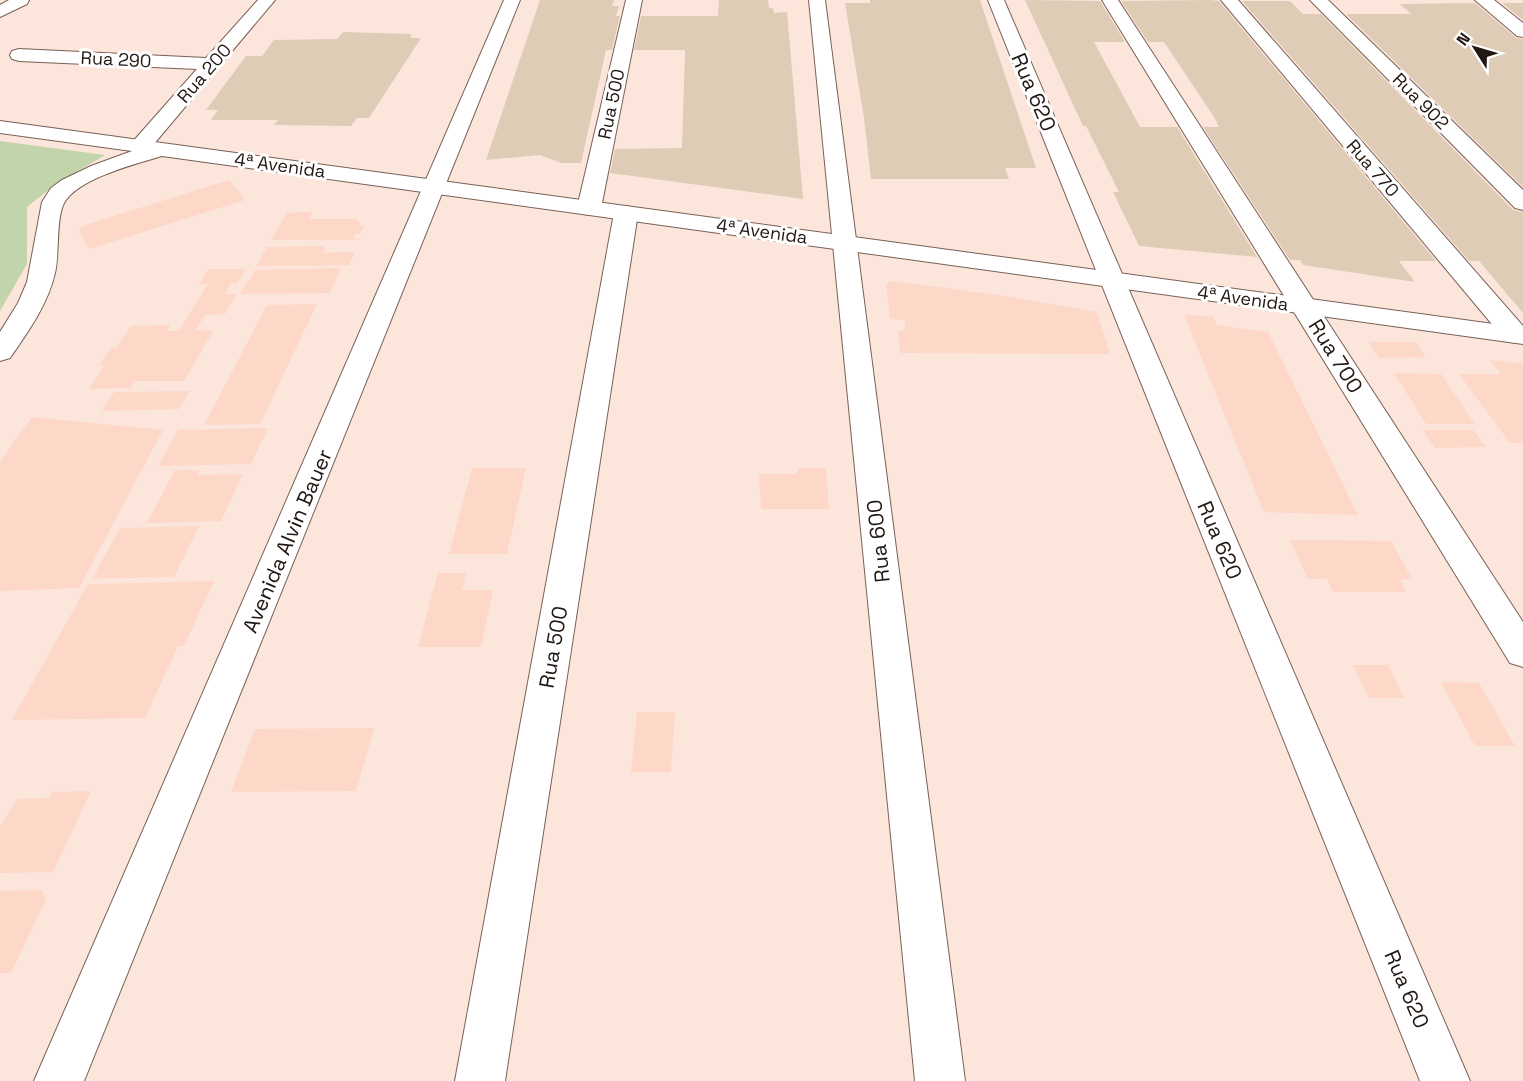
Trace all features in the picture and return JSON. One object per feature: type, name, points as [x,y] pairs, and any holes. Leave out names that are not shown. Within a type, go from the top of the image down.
[{"type":"street","points":[[0,12],[21,0]]},
{"type":"street","name":"Rua 200","points":[[140,146],[267,0]]},
{"type":"street","name":"Avenida Alvin Bauer","points":[[59,1081],[436,187],[512,0]]},
{"type":"street","name":"Rua 500","points":[[589,208],[634,0]]},
{"type":"street","name":"Rua 600","points":[[817,0],[940,1081]]},
{"type":"street","name":"Rua 620","points":[[996,0],[1445,1081]]},
{"type":"street","name":"Rua 700","points":[[1110,0],[1523,652]]},
{"type":"street","name":"Rua 770","points":[[1229,0],[1520,336]]},
{"type":"street","name":"Rua 902","points":[[1318,0],[1523,203]]},
{"type":"street","points":[[1483,0],[1523,32]]},
{"type":"street","name":"Rua 290","points":[[19,55],[212,64]]},
{"type":"street","name":"4ª Avenida","points":[[0,127],[1520,336]]},
{"type":"street","points":[[0,352],[18,327],[34,298],[43,272],[53,201],[67,188],[88,175],[163,149]]},
{"type":"street","name":"Rua 500","points":[[480,1081],[626,213]]},
{"type":"shaded area","points":[[229,180],[245,200],[89,249],[79,231],[82,226]]},
{"type":"shaded area","points":[[312,212],[309,219],[356,219],[360,222],[359,226],[364,225],[360,234],[355,234],[353,238],[363,240],[271,240],[287,213]]},
{"type":"shaded area","points":[[326,246],[323,253],[355,252],[349,265],[256,266],[267,247]]},
{"type":"shaded area","points":[[341,268],[330,293],[240,294],[255,270]]},
{"type":"shaded area","points":[[208,269],[246,269],[237,283],[231,283],[225,294],[237,294],[225,314],[205,315],[196,330],[213,331],[184,381],[134,381],[130,388],[89,389],[104,365],[99,365],[111,348],[116,348],[131,326],[170,325],[167,331],[179,331],[208,284],[199,284]]},
{"type":"shaded area","points":[[891,281],[999,295],[1097,312],[1110,354],[900,353],[898,331],[905,331],[905,320],[890,319],[886,284]]},
{"type":"shaded area","points":[[317,304],[260,424],[204,425],[267,305]]},
{"type":"shaded area","points":[[1184,315],[1213,316],[1217,325],[1268,332],[1358,515],[1264,512]]},
{"type":"shaded area","points":[[1369,342],[1415,342],[1426,357],[1379,358]]},
{"type":"shaded area","points":[[1490,360],[1523,364],[1523,443],[1510,443],[1459,374],[1501,374]]},
{"type":"shaded area","points":[[1394,373],[1441,374],[1475,424],[1426,424]]},
{"type":"shaded area","points":[[190,391],[179,409],[102,411],[114,392]]},
{"type":"shaded area","points":[[32,417],[163,430],[79,588],[0,591],[0,462]]},
{"type":"shaded area","points":[[268,428],[251,464],[158,466],[178,430]]},
{"type":"shaded area","points":[[1423,430],[1473,430],[1486,447],[1435,448]]},
{"type":"shaded area","points":[[472,468],[526,468],[507,554],[449,554]]},
{"type":"shaded area","points":[[798,468],[826,468],[829,509],[761,509],[759,474],[797,474]]},
{"type":"shaded area","points":[[175,470],[199,470],[197,475],[243,474],[221,521],[147,523]]},
{"type":"shaded area","points":[[199,526],[174,577],[92,579],[120,528]]},
{"type":"shaded area","points":[[1290,540],[1391,541],[1412,579],[1400,580],[1406,592],[1333,592],[1327,579],[1308,579]]},
{"type":"shaded area","points":[[438,573],[466,573],[462,590],[493,590],[481,647],[418,647]]},
{"type":"shaded area","points":[[214,581],[184,646],[178,646],[145,718],[12,720],[88,584]]},
{"type":"shaded area","points":[[1353,665],[1388,665],[1404,698],[1369,698]]},
{"type":"shaded area","points":[[1441,682],[1479,683],[1515,746],[1475,746]]},
{"type":"shaded area","points":[[637,712],[675,712],[671,772],[631,772]]},
{"type":"shaded area","points":[[374,728],[356,791],[231,792],[255,729]]},
{"type":"shaded area","points":[[91,791],[53,872],[0,873],[0,827],[17,799],[49,798],[52,792]]},
{"type":"shaded area","points":[[42,890],[46,899],[11,973],[0,973],[0,891]]},
{"type":"green space","points":[[0,141],[105,155],[56,184],[27,207],[27,264],[0,311]]},
{"type":"building","points":[[540,0],[614,0],[612,6],[619,6],[616,16],[620,16],[612,50],[606,50],[581,163],[561,163],[540,155],[486,160]]},
{"type":"building","points":[[719,0],[768,0],[769,8],[773,8],[774,13],[787,12],[803,199],[610,173],[615,149],[682,148],[685,50],[634,50],[641,16],[718,16]]},
{"type":"building","points":[[870,0],[980,0],[1036,168],[1005,168],[1009,179],[871,179],[864,118],[845,3],[870,3]]},
{"type":"building","points":[[1025,0],[1100,1],[1125,42],[1094,42],[1140,127],[1177,127],[1257,257],[1139,246],[1113,192],[1119,192],[1086,126],[1083,126]]},
{"type":"building","points":[[1121,1],[1219,1],[1436,261],[1399,261],[1415,282],[1303,265],[1300,260],[1290,260],[1203,127],[1219,127],[1214,117],[1164,42],[1148,42]]},
{"type":"building","points":[[1242,1],[1290,1],[1303,14],[1321,14],[1513,210],[1523,212],[1523,313],[1479,261],[1469,261]]},
{"type":"building","points":[[1475,3],[1516,38],[1523,39],[1523,187],[1346,14],[1411,14],[1400,4]]},
{"type":"building","points":[[1502,3],[1523,3],[1523,20]]},
{"type":"building","points":[[343,32],[412,34],[410,38],[421,38],[369,118],[357,118],[351,126],[274,125],[278,120],[211,120],[218,110],[206,110],[246,56],[262,56],[274,40],[337,39]]}]
